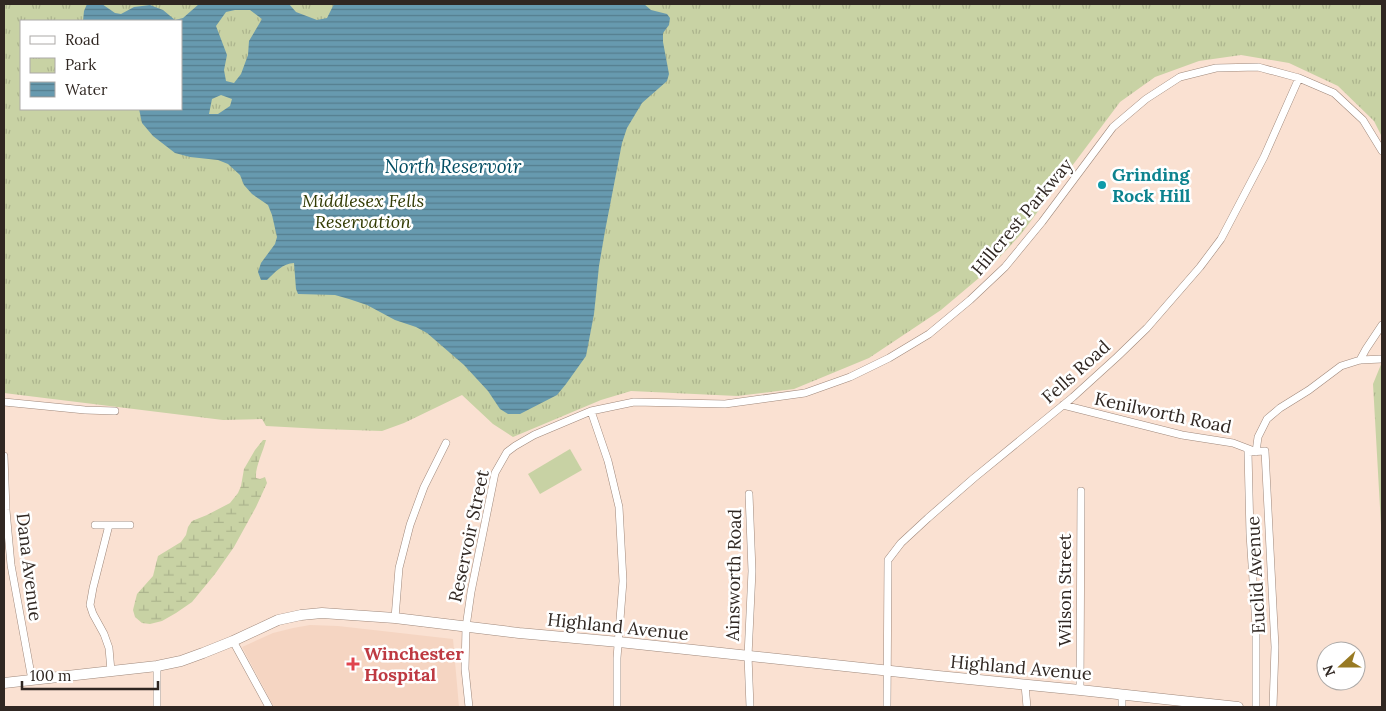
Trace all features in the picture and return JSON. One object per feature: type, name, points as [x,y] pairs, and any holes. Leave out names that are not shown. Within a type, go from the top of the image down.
[{"type":"main road","name":"Highland Avenue","points":[[4,683],[157,666],[181,661],[233,641],[278,620],[322,613],[395,618],[519,634],[619,642],[1238,707]]},
{"type":"street","name":"Hillcrest Parkway","points":[[507,452],[534,435],[591,412],[634,402],[725,404],[805,392],[850,376],[888,358],[929,334],[970,300],[1005,267],[1042,222],[1114,127],[1146,99],[1180,77],[1216,68],[1258,67],[1299,78],[1334,93],[1363,120],[1382,151]]},
{"type":"street","name":"Fells Road","points":[[886,707],[888,560],[901,543],[928,518],[1118,357],[1147,328],[1200,267],[1221,239],[1264,157],[1299,78]]},
{"type":"street","points":[[1360,360],[1382,326]]},
{"type":"street","name":"Euclid Avenue","points":[[1256,452],[1258,437],[1267,419],[1280,408],[1342,366],[1360,360],[1382,359]]},
{"type":"street","points":[[4,402],[115,411]]},
{"type":"street","name":"Kenilworth Road","points":[[1063,405],[1182,435],[1233,443],[1256,452]]},
{"type":"street","points":[[591,412],[608,461],[619,507],[623,581],[619,642],[618,707]]},
{"type":"street","points":[[395,618],[399,568],[410,525],[424,487],[446,443]]},
{"type":"street","name":"Euclid Avenue","points":[[1256,707],[1256,626],[1250,534],[1248,452],[1266,451],[1275,647],[1273,707]]},
{"type":"street","name":"Reservoir Street","points":[[469,707],[466,670],[466,627],[471,592],[495,473],[507,452]]},
{"type":"street","name":"Dana Avenue","points":[[4,456],[11,565],[32,680]]},
{"type":"street","name":"Wilson Street","points":[[1080,690],[1081,491]]},
{"type":"street","name":"Ainsworth Road","points":[[749,494],[752,571],[748,656],[750,707]]},
{"type":"street","points":[[95,525],[130,524]]},
{"type":"street","points":[[109,525],[90,605],[109,648],[111,671]]},
{"type":"street","points":[[233,641],[269,707]]},
{"type":"street","points":[[157,666],[157,707]]},
{"type":"street","points":[[1025,685],[1027,707]]},
{"type":"street","points":[[1122,694],[1122,707]]},
{"type":"shaded area","name":"Winchester Hospital","points":[[310,625],[338,626],[453,639],[459,707],[274,707],[242,647],[273,633]]},
{"type":"green space","name":"Middlesex Fells Reservation","points":[[4,4],[1382,4],[1382,137],[1374,121],[1338,86],[1289,63],[1241,55],[1199,61],[1155,77],[1120,102],[1021,234],[986,272],[941,310],[869,358],[794,389],[737,396],[631,391],[601,400],[513,437],[493,424],[462,395],[404,423],[382,431],[266,426],[262,419],[223,420],[4,393]]},
{"type":"green space","points":[[1382,362],[1382,543],[1373,384]]},
{"type":"green space","points":[[263,440],[266,440],[258,464],[256,478],[265,477],[267,483],[234,547],[192,602],[162,621],[150,624],[142,623],[135,617],[133,610],[137,594],[153,576],[158,556],[181,542],[192,521],[230,503],[241,486],[244,469]]},
{"type":"green space","points":[[570,449],[582,470],[540,494],[528,474]]},
{"type":"water","name":"North Reservoir","points":[[87,4],[102,4],[115,13],[121,14],[134,7],[150,5],[163,10],[175,20],[83,20]]},
{"type":"water","name":"North Reservoir","points":[[199,4],[289,4],[296,12],[317,20],[327,18],[334,4],[644,4],[651,10],[667,14],[670,18],[669,25],[663,33],[669,74],[667,81],[642,103],[627,128],[622,143],[599,266],[594,314],[586,356],[557,395],[520,414],[508,414],[500,409],[488,391],[464,365],[427,333],[416,327],[395,320],[367,305],[335,295],[298,294],[294,263],[282,267],[267,280],[261,280],[258,272],[261,263],[275,244],[277,237],[268,205],[252,194],[244,185],[240,175],[228,164],[218,160],[190,157],[175,153],[153,136],[142,123],[139,110],[182,110],[182,20],[175,20],[183,18]],"holes":[[[250,10],[262,19],[249,41],[248,55],[241,74],[234,83],[226,81],[224,70],[227,55],[216,26],[226,12]],[[221,95],[232,99],[230,106],[218,114],[209,114],[212,99]]]},
{"type":"place","name":"Grinding Rock Hill","points":[[1102,185]]},
{"type":"place","name":"Winchester Hospital","points":[[353,664]]}]
